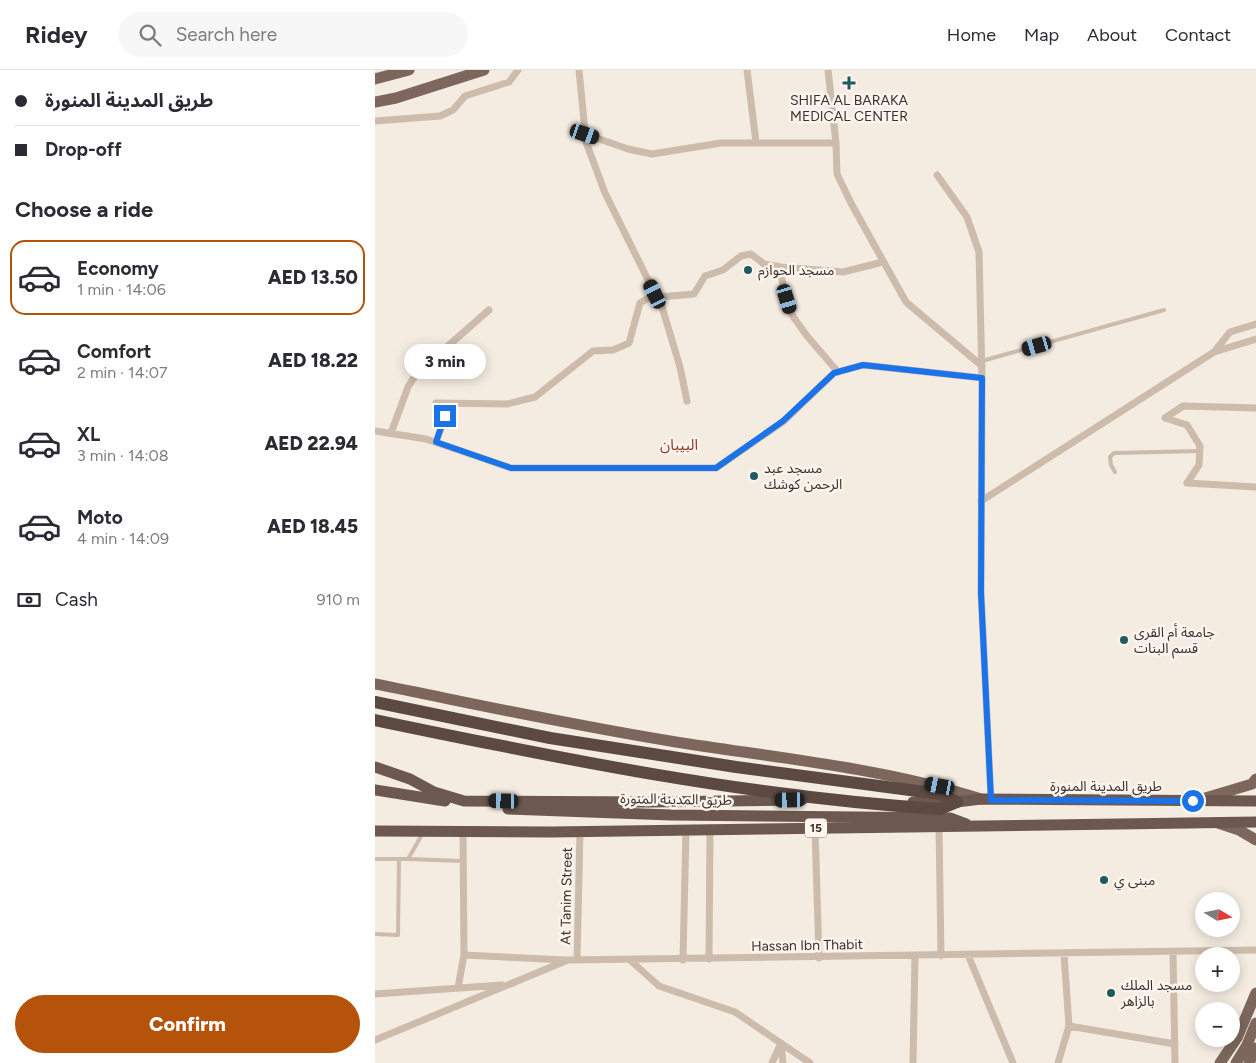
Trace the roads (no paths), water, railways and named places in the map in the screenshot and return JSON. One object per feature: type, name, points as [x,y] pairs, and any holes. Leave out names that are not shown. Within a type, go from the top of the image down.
[{"type":"highway","points":[[375,702],[550,738],[736,767],[940,794],[957,802]]},
{"type":"highway","points":[[375,720],[553,757],[794,796],[940,809],[957,802]]},
{"type":"highway","name":"طريق المدينة المنورة","points":[[375,767],[410,779],[434,792],[464,800],[1256,801]]},
{"type":"highway","name":"طريق المدينة المنورة","points":[[375,790],[512,809],[671,815],[950,818],[977,827]]},
{"type":"highway","name":"طريق المدينة المنورة","points":[[375,831],[580,832],[1256,822]]},
{"type":"main road","points":[[375,79],[409,70]]},
{"type":"main road","points":[[375,102],[396,98],[484,70]]},
{"type":"main road","points":[[375,684],[557,721],[840,767],[940,786],[986,800]]},
{"type":"main road","points":[[1193,801],[1252,784],[1256,779]]},
{"type":"main road","points":[[1214,822],[1239,830],[1256,840]]},
{"type":"main road","points":[[1220,1063],[1237,1038],[1256,993]]},
{"type":"main road","points":[[1236,1063],[1247,1045],[1256,1023]]},
{"type":"main road","points":[[1249,1063],[1256,1048]]},
{"type":"street","points":[[375,121],[440,116],[453,110],[465,96],[509,82],[518,70]]},
{"type":"street","points":[[579,70],[586,142],[605,193],[657,296],[680,367],[687,401]]},
{"type":"street","points":[[747,70],[756,142]]},
{"type":"street","points":[[827,70],[836,143],[837,174],[852,205],[878,248],[883,262],[906,302],[982,363]]},
{"type":"street","points":[[585,134],[627,149],[652,154],[721,143],[836,143]]},
{"type":"street","points":[[937,175],[967,217],[979,252],[982,363],[981,593],[986,800]]},
{"type":"street","points":[[436,403],[507,404],[535,397],[593,351],[613,350],[629,343],[640,303],[657,296],[694,294],[705,276],[723,270],[741,256],[751,254],[764,264],[843,272],[883,262]]},
{"type":"street","points":[[778,266],[792,315],[807,336],[838,372]]},
{"type":"street","points":[[391,433],[408,387],[417,373],[489,310]]},
{"type":"street","points":[[1214,352],[1230,332],[1256,324]]},
{"type":"street","points":[[981,502],[1214,352],[1256,339]]},
{"type":"street","points":[[375,431],[436,442],[511,468],[716,468],[783,421],[834,373],[863,365],[982,378]]},
{"type":"street","points":[[436,442],[450,403]]},
{"type":"street","points":[[1256,408],[1183,406],[1165,418],[1187,425],[1200,446],[1199,465],[1187,483],[1256,487]]},
{"type":"street","points":[[939,827],[941,956]]},
{"type":"street","points":[[815,828],[819,958]]},
{"type":"street","points":[[683,960],[686,830]]},
{"type":"street","points":[[709,959],[710,830]]},
{"type":"street","points":[[458,988],[465,955],[463,832]]},
{"type":"street","name":"At Tanim Street","points":[[577,960],[580,832]]},
{"type":"street","name":"Hassan Ibn Thabit","points":[[375,1040],[568,960],[683,960],[1256,950]]},
{"type":"street","points":[[1173,952],[1175,1063]]},
{"type":"street","points":[[1058,1063],[1069,1026],[1064,954]]},
{"type":"street","points":[[465,955],[568,960]]},
{"type":"street","points":[[968,955],[1013,1063]]},
{"type":"street","points":[[913,1063],[915,956]]},
{"type":"street","points":[[630,960],[659,986],[735,1012],[810,1063]]},
{"type":"street","points":[[375,994],[509,985]]},
{"type":"street","points":[[1069,1026],[1175,1044]]},
{"type":"street","points":[[772,1063],[781,1043]]},
{"type":"street","points":[[781,1043],[783,1063]]},
{"type":"lane","points":[[982,363],[1164,310]]},
{"type":"lane","points":[[1115,472],[1111,465],[1110,457],[1114,453],[1200,451]]},
{"type":"lane","points":[[408,859],[424,831]]},
{"type":"lane","points":[[375,859],[463,861]]},
{"type":"lane","points":[[375,934],[398,935],[399,859]]},
{"type":"place","name":"SHIFA AL BARAKA MEDICAL CENTER","points":[[849,83]]},
{"type":"place","name":"مسجد الحوازم","points":[[748,270]]},
{"type":"place","name":"مسجد عبد الرحمن كوشك","points":[[754,476]]},
{"type":"place","name":"جامعة أم القرى قسم البنات","points":[[1124,640]]},
{"type":"place","name":"مبنى ي","points":[[1104,880]]},
{"type":"place","name":"مسجد الملك بالزاهر","points":[[1111,993]]},
{"type":"district","name":"البيبان","points":[[679,445]]}]
